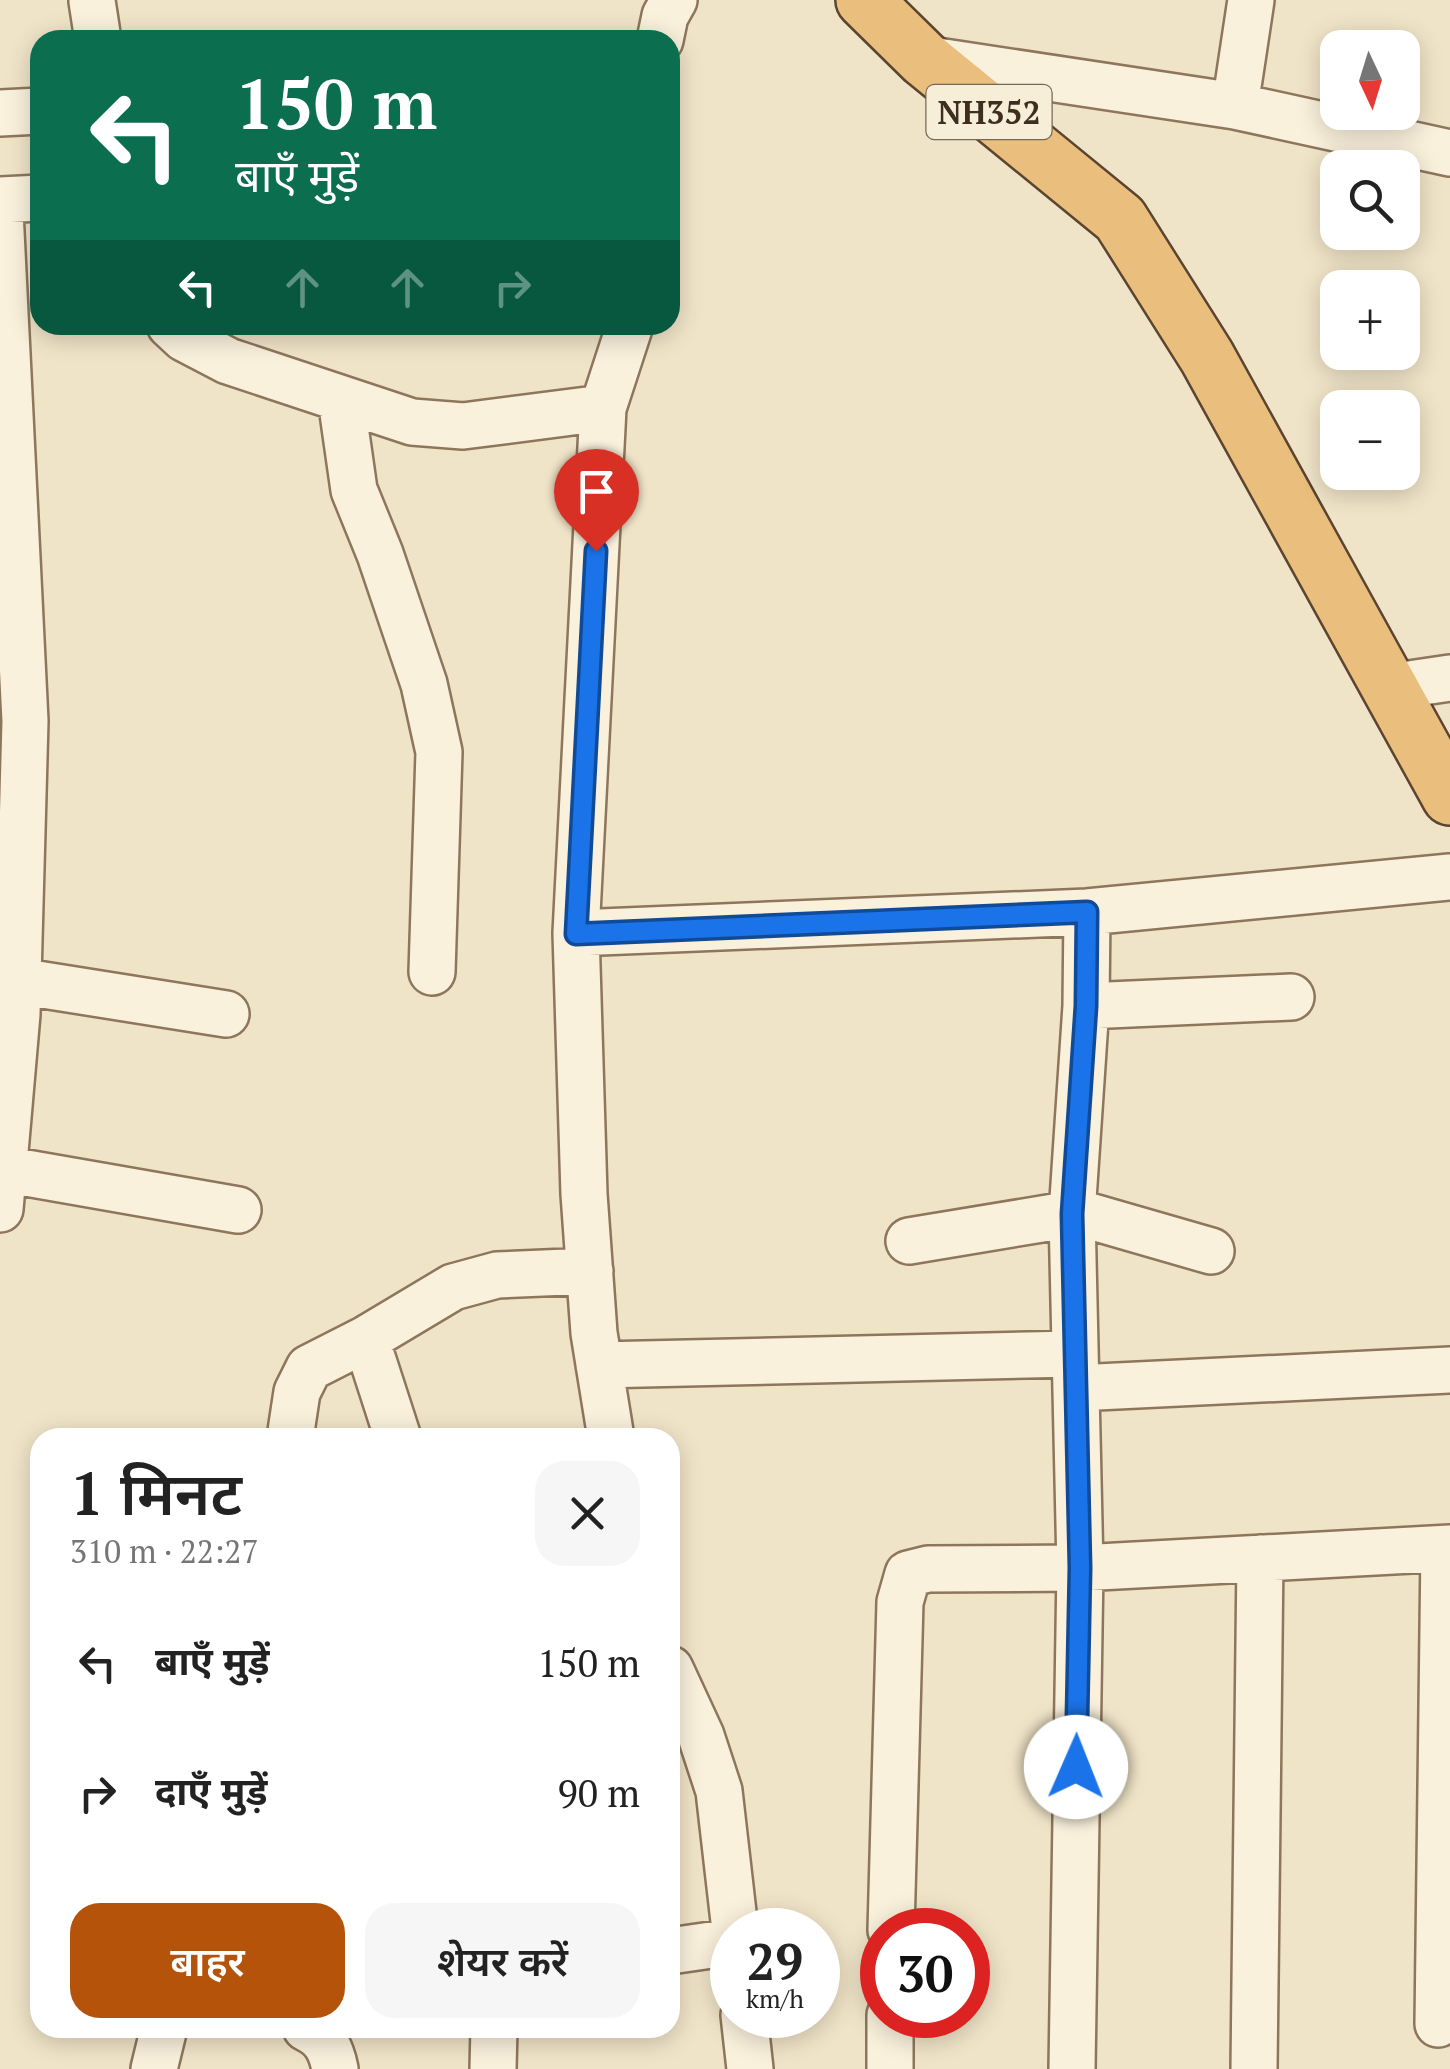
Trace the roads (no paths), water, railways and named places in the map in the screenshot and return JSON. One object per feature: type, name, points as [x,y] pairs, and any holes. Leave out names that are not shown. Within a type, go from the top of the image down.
[{"type":"highway","name":"NH352","points":[[864,0],[924,59],[1120,219],[1207,357],[1450,797]]},
{"type":"street","points":[[662,30],[674,0]]},
{"type":"street","points":[[1235,106],[1250,0]]},
{"type":"street","points":[[92,1],[96,30]]},
{"type":"street","points":[[924,59],[1235,106],[1450,152]]},
{"type":"street","points":[[0,113],[30,112]]},
{"type":"street","points":[[0,200],[30,198]]},
{"type":"street","points":[[0,211],[5,410],[25,721],[18,981],[2,1189],[238,1210]]},
{"type":"street","points":[[181,335],[228,361],[412,422],[463,426],[604,408]]},
{"type":"street","points":[[609,1428],[590,1270],[576,934],[604,408],[627,335]]},
{"type":"street","points":[[340,400],[354,490],[424,684],[437,741],[440,794],[432,972]]},
{"type":"street","points":[[1390,687],[1450,678]]},
{"type":"street","points":[[576,934],[1087,912],[1450,877]]},
{"type":"street","points":[[1072,2069],[1080,1568],[1072,1214],[1086,1006],[1087,912]]},
{"type":"street","points":[[18,981],[226,1014]]},
{"type":"street","points":[[1086,1006],[1291,997]]},
{"type":"street","points":[[908,1241],[1072,1214],[1210,1251]]},
{"type":"street","points":[[292,1428],[297,1392],[309,1368],[453,1287],[497,1274],[590,1270]]},
{"type":"street","points":[[366,1339],[395,1428]]},
{"type":"street","points":[[600,1365],[1075,1371],[1450,1370]]},
{"type":"street","points":[[892,1908],[900,1602],[908,1574],[928,1569],[1080,1568],[1447,1549],[1438,2024]]},
{"type":"street","points":[[1254,2069],[1260,1558]]},
{"type":"street","points":[[680,1691],[701,1736],[719,1791],[732,1908]]},
{"type":"street","points":[[680,1950],[710,1945]]},
{"type":"street","points":[[154,2069],[162,2038]]},
{"type":"street","points":[[323,2038],[335,2069]]},
{"type":"street","points":[[494,2038],[494,2069]]},
{"type":"street","points":[[747,2038],[750,2069]]},
{"type":"street","points":[[890,2038],[890,2069]]}]
